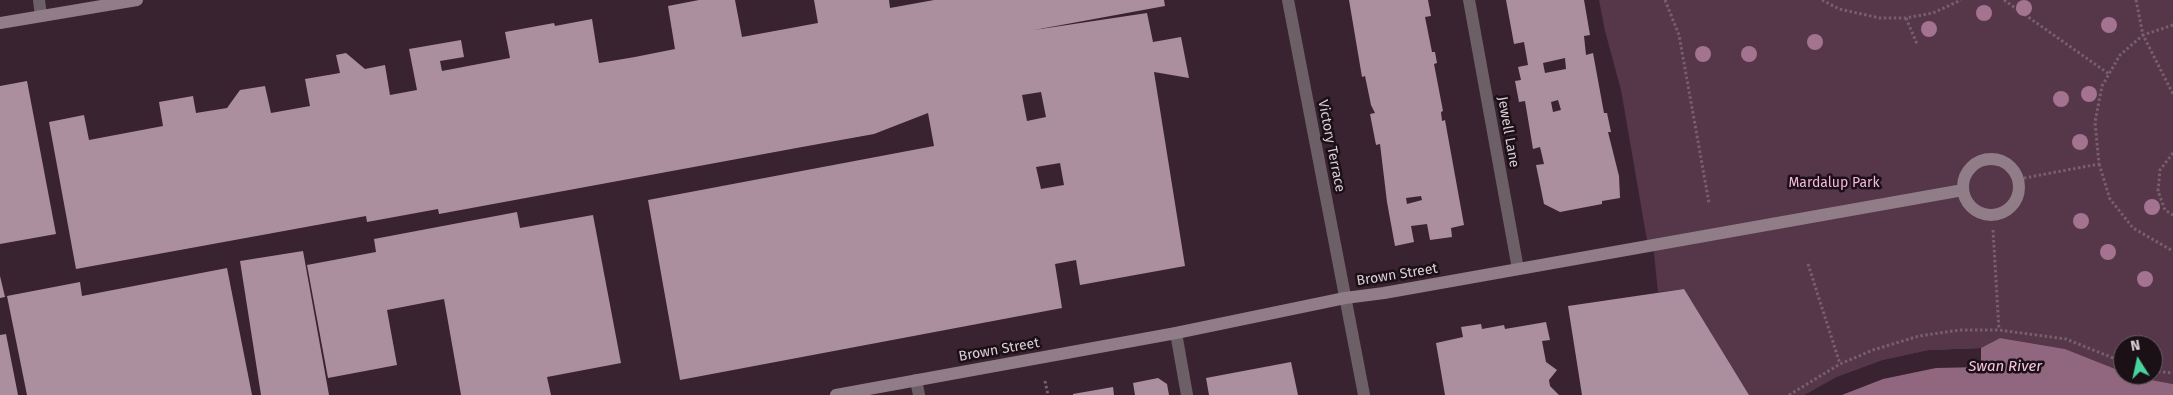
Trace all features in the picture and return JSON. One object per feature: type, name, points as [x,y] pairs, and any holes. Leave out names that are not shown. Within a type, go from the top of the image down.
[{"type":"street","points":[[39,0],[41,16]]},
{"type":"street","points":[[0,24],[137,0]]},
{"type":"street","name":"Victory Terrace","points":[[1288,0],[1364,395]]},
{"type":"street","name":"Jewell Lane","points":[[1469,0],[1518,269]]},
{"type":"street","points":[[1986,159],[2006,162],[2014,169],[2019,179],[2016,201],[2008,210],[1997,215],[1985,215],[1974,210],[1966,201],[1963,190],[1968,170],[1976,163],[1986,159]]},
{"type":"street","name":"Brown Street","points":[[836,395],[1176,333],[1345,298],[1963,190]]},
{"type":"street","points":[[1176,333],[1187,395]]},
{"type":"street","points":[[916,380],[919,395]]},
{"type":"path","points":[[1666,0],[1679,35],[1709,203]]},
{"type":"path","points":[[1822,0],[1839,9],[1880,18],[1906,18],[1933,13],[1961,0]]},
{"type":"path","points":[[2004,0],[2109,74]]},
{"type":"path","points":[[2136,0],[2143,35],[2173,94]]},
{"type":"path","points":[[1906,18],[1917,44]]},
{"type":"path","points":[[2173,25],[2143,35],[2120,55],[2102,86],[2095,122],[2099,164],[2110,199],[2133,228],[2173,251]]},
{"type":"path","points":[[2173,153],[2160,170],[2158,191],[2164,210],[2173,215]]},
{"type":"path","points":[[2019,179],[2099,164]]},
{"type":"path","points":[[1993,230],[1999,330]]},
{"type":"path","points":[[1808,264],[1840,364]]},
{"type":"path","points":[[1789,395],[1840,364],[1873,350],[1919,336],[1960,330],[1999,330],[2066,339],[2113,358]]},
{"type":"green space","name":"Mardalup Park","points":[[1599,0],[2173,0],[2173,384],[2163,382],[2163,335],[2113,335],[2113,368],[2065,349],[2000,338],[1981,348],[1928,350],[1882,360],[1836,377],[1804,395],[1749,395],[1705,325],[1685,328],[1684,289],[1658,292],[1653,244],[1648,246],[1621,90],[1605,31]]},
{"type":"water","name":"Swan River","points":[[2000,338],[2065,349],[2113,368],[2113,385],[2163,385],[2163,382],[2173,384],[2173,395],[1804,395],[1836,377],[1882,360],[1928,350],[1981,348]]},
{"type":"pier","points":[[1981,348],[1981,367],[1936,368],[1883,379],[1842,395],[1804,395],[1836,377],[1882,360],[1928,350]]},
{"type":"building","points":[[699,0],[735,0],[742,37],[818,23],[814,0],[889,0],[890,8],[934,0],[1164,0],[1165,6],[1034,30],[1147,13],[1153,42],[1181,37],[1189,78],[1154,72],[1185,266],[1080,285],[1076,260],[1055,264],[1062,308],[680,380],[648,200],[934,146],[928,113],[874,134],[439,214],[438,209],[367,222],[366,216],[76,269],[49,122],[84,115],[89,140],[163,126],[159,102],[193,96],[196,113],[227,108],[240,90],[265,86],[271,113],[310,106],[305,79],[340,73],[336,55],[346,53],[365,69],[385,65],[390,95],[417,90],[409,49],[461,40],[464,57],[440,61],[442,71],[510,58],[505,32],[554,23],[555,26],[592,19],[599,63],[635,57],[675,49],[668,6]],"holes":[[[1041,92],[1046,117],[1027,121],[1022,95]],[[1060,163],[1064,185],[1041,189],[1036,167]]]},
{"type":"building","points":[[1349,0],[1428,0],[1431,16],[1425,17],[1432,52],[1435,52],[1437,63],[1434,64],[1443,111],[1441,112],[1442,121],[1445,120],[1464,225],[1451,228],[1452,237],[1430,240],[1427,224],[1411,226],[1414,242],[1395,246],[1387,202],[1380,144],[1376,145],[1370,114],[1375,113],[1371,105],[1365,76],[1362,77]],"holes":[[[1421,196],[1422,200],[1407,204],[1406,198]]]},
{"type":"building","points":[[1506,0],[1584,0],[1590,35],[1584,36],[1586,55],[1593,53],[1604,113],[1607,113],[1611,132],[1608,132],[1619,176],[1620,198],[1602,201],[1602,204],[1560,212],[1544,204],[1536,165],[1544,164],[1540,147],[1533,149],[1525,101],[1519,102],[1515,81],[1521,80],[1518,67],[1528,65],[1524,42],[1514,44]],"holes":[[[1565,58],[1566,69],[1545,73],[1543,63]],[[1558,100],[1561,110],[1553,112],[1551,102]]]},
{"type":"building","points":[[27,81],[56,234],[0,244],[0,86]]},
{"type":"building","points":[[517,212],[520,228],[593,215],[621,363],[547,377],[551,395],[461,395],[444,299],[387,310],[397,365],[328,378],[307,265],[376,252],[374,239]]},
{"type":"building","points":[[303,251],[329,395],[261,395],[240,261]]},
{"type":"building","points":[[227,268],[252,395],[27,395],[7,296],[80,282],[82,296]]},
{"type":"building","points":[[0,276],[5,297],[0,298]]},
{"type":"building","points":[[1684,289],[1749,395],[1582,395],[1568,306]]},
{"type":"building","points":[[1546,322],[1550,340],[1542,341],[1546,362],[1557,370],[1549,380],[1550,386],[1559,395],[1445,395],[1436,343],[1463,337],[1461,327],[1481,324],[1482,329],[1504,325],[1505,329]]},
{"type":"building","points":[[6,334],[18,395],[0,395],[0,335]]},
{"type":"building","points":[[1291,362],[1298,395],[1209,395],[1206,378]]},
{"type":"building","points":[[1158,378],[1167,384],[1169,395],[1135,395],[1133,383]]},
{"type":"building","points":[[1113,387],[1114,395],[1073,395],[1073,394]]}]
